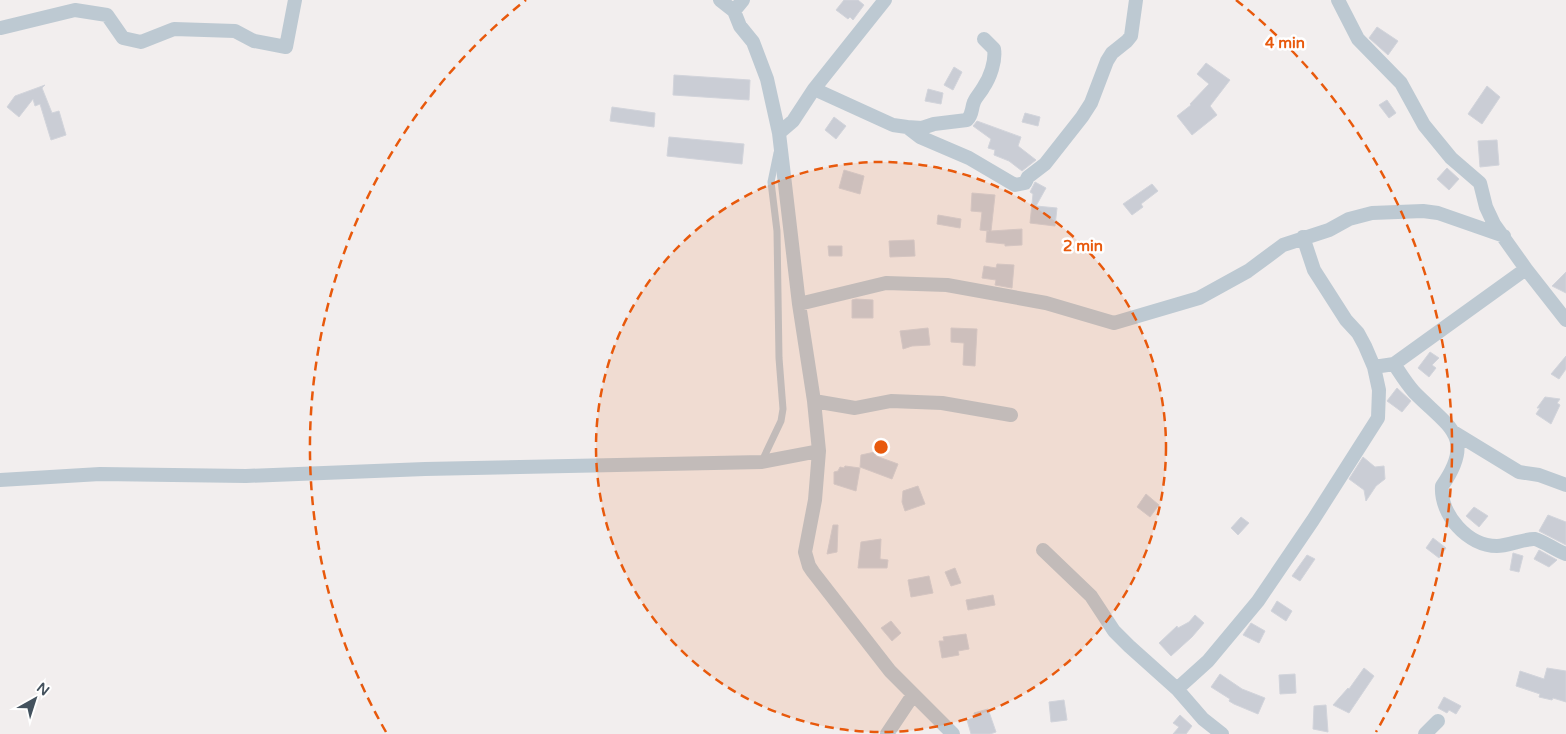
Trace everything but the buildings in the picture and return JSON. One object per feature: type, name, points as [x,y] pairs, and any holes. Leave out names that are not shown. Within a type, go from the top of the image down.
[{"type":"street","points":[[1,28],[75,10],[107,15],[123,38],[141,42],[174,29],[235,31],[254,41],[286,46],[295,0]]},
{"type":"street","points":[[720,0],[738,5],[740,26],[753,42],[767,79],[780,137],[799,304],[814,401],[818,451],[815,500],[806,552],[809,566],[847,618],[869,642],[890,671],[953,734]]},
{"type":"street","points":[[780,137],[793,122],[814,89],[884,0]]},
{"type":"street","points":[[907,127],[920,137],[969,158],[1015,185],[1025,183],[1028,177],[1045,164],[1072,132],[1087,110],[1106,61],[1131,36],[1136,0]]},
{"type":"street","points":[[1338,0],[1358,39],[1401,84],[1424,124],[1451,158],[1480,183],[1486,207],[1494,224],[1566,320]]},
{"type":"street","points":[[814,89],[893,125],[922,128],[934,124],[967,120],[973,111],[974,102],[987,82],[995,55],[994,49],[984,39]]},
{"type":"street","points":[[799,304],[886,283],[947,285],[1046,303],[1114,323],[1199,298],[1248,271],[1283,245],[1329,230],[1349,219],[1372,213],[1390,211],[1438,213],[1504,236]]},
{"type":"street","points":[[1177,689],[1208,661],[1258,601],[1375,424],[1380,413],[1379,390],[1374,367],[1358,332],[1346,320],[1314,270],[1303,237]]},
{"type":"street","points":[[1374,367],[1394,364],[1526,269]]},
{"type":"street","points":[[1394,364],[1414,391],[1455,433],[1519,472],[1539,475],[1566,485]]},
{"type":"street","points":[[814,401],[855,408],[891,401],[942,403],[1011,415]]},
{"type":"street","points":[[1455,433],[1458,445],[1455,465],[1442,486],[1442,490],[1449,515],[1461,530],[1473,539],[1488,546],[1506,545],[1534,539],[1566,554]]},
{"type":"street","points":[[0,480],[100,474],[246,476],[425,469],[762,462],[818,451]]},
{"type":"street","points":[[1043,550],[1091,596],[1108,623],[1124,641],[1150,667],[1177,689],[1203,719],[1222,734]]},
{"type":"street","points":[[887,734],[913,695]]},
{"type":"street","points":[[1425,734],[1438,721]]},
{"type":"lane","points":[[762,462],[781,421],[783,409],[779,358],[776,231],[771,182],[780,137]]}]
